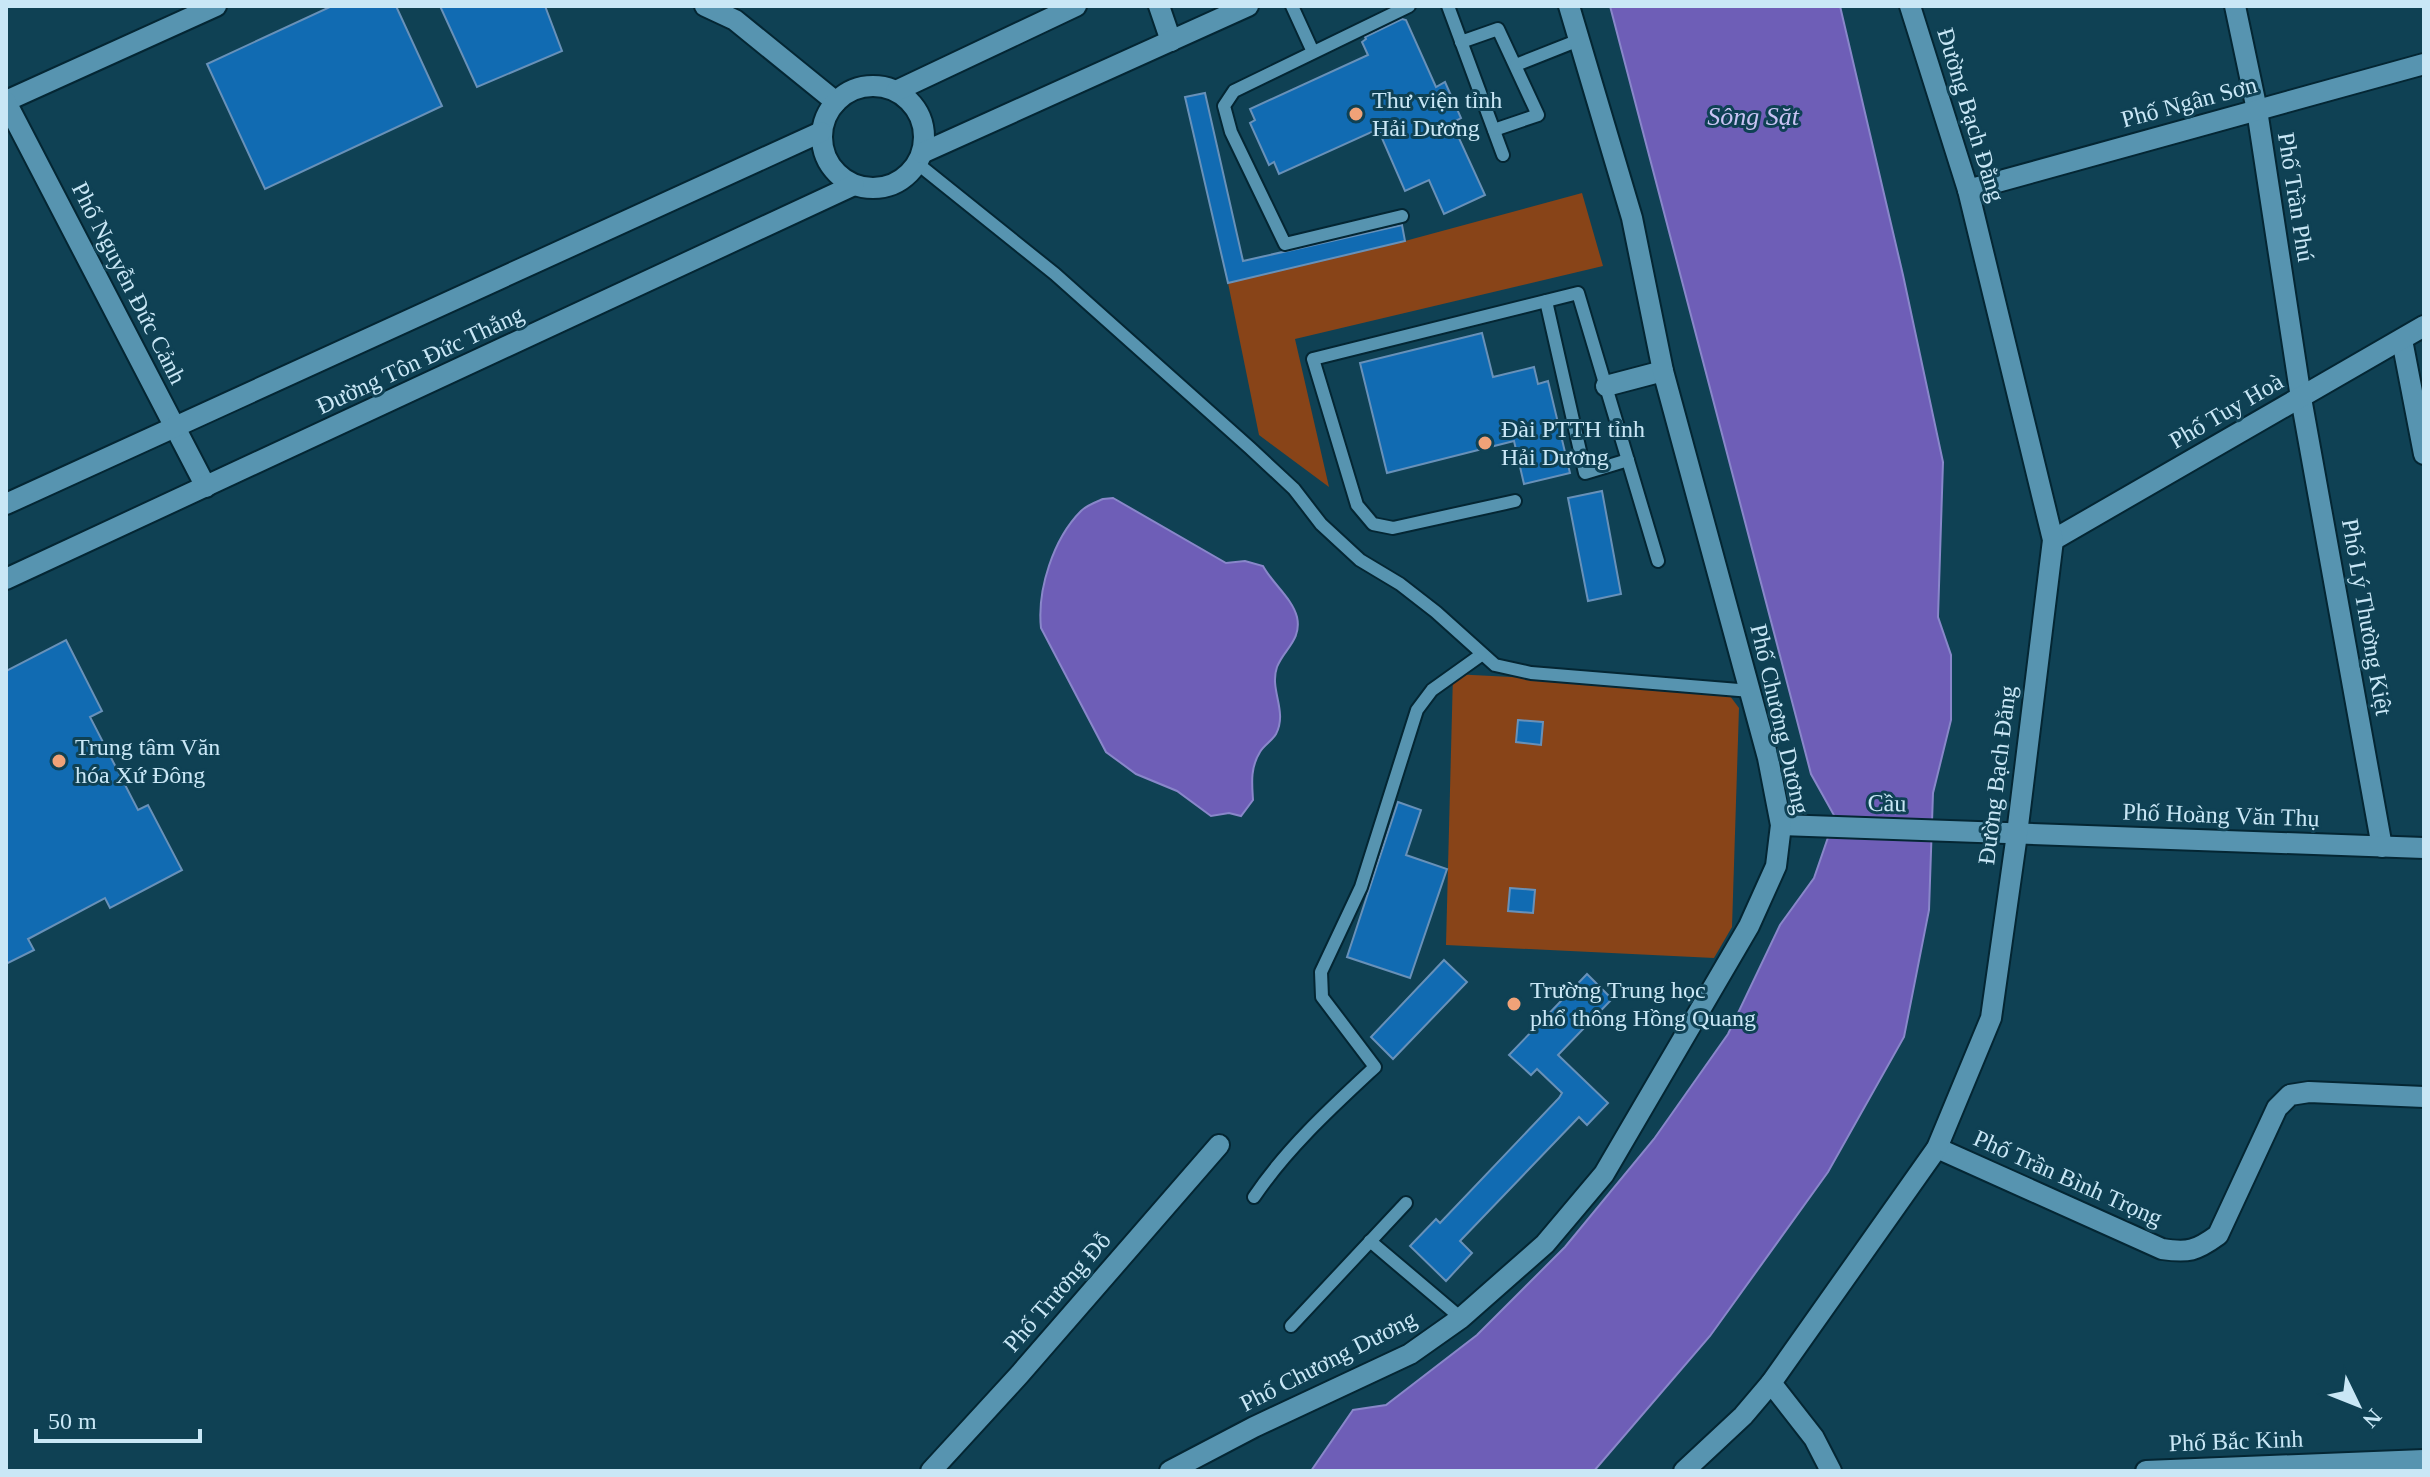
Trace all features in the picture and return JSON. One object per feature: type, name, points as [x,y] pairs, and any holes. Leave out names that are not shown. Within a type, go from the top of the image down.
[{"type":"street","points":[[6,102],[216,6]]},
{"type":"street","points":[[705,6],[728,13],[836,102]]},
{"type":"street","points":[[896,91],[1076,6]]},
{"type":"street","points":[[1159,6],[1171,41]]},
{"type":"street","points":[[920,159],[925,142],[922,119],[909,99],[896,91],[867,85],[845,93],[829,110],[821,132],[824,155],[837,175],[854,185],[880,189],[901,181],[920,159],[1248,6]]},
{"type":"street","name":"Phố Chương Dương","points":[[1170,1471],[1254,1427],[1410,1354],[1461,1318],[1545,1244],[1604,1174],[1749,926],[1776,866],[1781,825],[1751,691],[1663,371],[1632,218],[1569,6]]},
{"type":"street","name":"Đường Bạch Đằng","points":[[1684,1471],[1743,1416],[1771,1383],[1937,1148],[1991,1018],[2053,540],[1968,190],[1910,6]]},
{"type":"street","name":"Phố Trần Phú","points":[[2235,6],[2257,110],[2301,398]]},
{"type":"street","name":"Phố Ngân Sơn","points":[[1968,190],[2424,64]]},
{"type":"street","name":"Phố Nguyễn Đức Cảnh","points":[[6,102],[206,487]]},
{"type":"street","name":"Đường Tôn Đức Thắng","points":[[6,504],[821,132]]},
{"type":"street","name":"Đường Tôn Đức Thắng","points":[[6,579],[854,185]]},
{"type":"street","name":"Phố Tuy Hoà","points":[[2053,540],[2424,326]]},
{"type":"street","points":[[2402,340],[2424,454]]},
{"type":"street","points":[[1606,386],[1663,371]]},
{"type":"street","name":"Phố Lý Thường Kiệt","points":[[2301,398],[2382,847]]},
{"type":"street","name":"Cầu","points":[[1781,825],[2017,834]]},
{"type":"street","name":"Phố Hoàng Văn Thụ","points":[[2017,834],[2424,848]]},
{"type":"street","name":"Phố Trần Bình Trọng","points":[[1937,1148],[2162,1249],[2182,1252],[2200,1248],[2218,1235],[2277,1108],[2290,1095],[2309,1092],[2424,1097]]},
{"type":"street","name":"Phố Trương Đỗ","points":[[931,1471],[1020,1374],[1219,1145]]},
{"type":"street","points":[[1771,1383],[1814,1438],[1831,1471]]},
{"type":"street","name":"Phố Bắc Kinh","points":[[2146,1471],[2424,1460]]},
{"type":"lane","points":[[1292,6],[1313,52]]},
{"type":"lane","points":[[1402,216],[1285,244],[1231,132],[1224,106],[1234,91],[1409,6]]},
{"type":"lane","points":[[1448,6],[1503,155]]},
{"type":"lane","points":[[1461,42],[1498,29],[1538,115],[1494,130]]},
{"type":"lane","points":[[1516,65],[1579,40]]},
{"type":"lane","points":[[920,159],[1055,274],[1294,489],[1321,524],[1360,560],[1400,584],[1495,665],[1531,673],[1751,691]]},
{"type":"lane","points":[[1515,501],[1393,528],[1373,524],[1357,505],[1313,359],[1578,293],[1658,561]]},
{"type":"lane","points":[[1546,301],[1585,473],[1628,460]]},
{"type":"lane","points":[[1254,1197],[1267,1178],[1329,1110],[1375,1067],[1322,997],[1321,972],[1361,887],[1417,710],[1432,690],[1481,655]]},
{"type":"lane","points":[[1291,1326],[1406,1203]]},
{"type":"lane","points":[[1370,1241],[1461,1318]]},
{"type":"shaded area","points":[[1582,193],[1603,266],[1295,339],[1329,487],[1259,435],[1228,283],[1405,241]]},
{"type":"shaded area","points":[[1453,674],[1724,688],[1739,708],[1732,927],[1714,958],[1446,945]]},
{"type":"water","name":"Sông Sặt","points":[[1610,6],[1840,6],[1943,462],[1938,617],[1951,655],[1951,720],[1933,793],[1929,910],[1904,1037],[1828,1172],[1710,1336],[1594,1471],[1311,1471],[1353,1410],[1386,1405],[1477,1335],[1565,1247],[1654,1139],[1728,1034],[1780,925],[1814,878],[1835,817],[1811,774]]},
{"type":"water","points":[[1113,498],[1226,563],[1245,561],[1263,566],[1294,610],[1297,632],[1275,676],[1279,725],[1257,758],[1252,776],[1253,800],[1241,816],[1229,813],[1211,816],[1177,791],[1136,774],[1106,752],[1041,628],[1042,598],[1055,550],[1081,511],[1103,499]]},
{"type":"building","points":[[332,6],[396,6],[442,106],[265,189],[207,64]]},
{"type":"building","points":[[440,6],[545,6],[562,51],[477,87]]},
{"type":"building","name":"Thư viện tỉnh Hải Dương","points":[[1402,19],[1406,20],[1436,87],[1445,82],[1461,118],[1452,123],[1485,195],[1444,214],[1429,180],[1405,191],[1378,129],[1279,174],[1274,162],[1269,165],[1250,123],[1255,120],[1250,109],[1368,55],[1362,42],[1365,37]]},
{"type":"building","points":[[1205,93],[1243,261],[1402,225],[1405,241],[1228,283],[1185,97]]},
{"type":"building","points":[[1482,333],[1493,377],[1534,367],[1538,384],[1548,381],[1570,473],[1524,484],[1514,441],[1387,473],[1360,363]]},
{"type":"building","points":[[1602,491],[1621,594],[1588,601],[1568,498]]},
{"type":"building","name":"Trung tâm Văn hóa Xứ Đông","points":[[66,640],[102,711],[90,717],[138,810],[148,805],[182,870],[110,908],[105,898],[28,939],[34,950],[6,964],[6,671]]},
{"type":"building","points":[[1518,720],[1543,722],[1541,745],[1516,742]]},
{"type":"building","points":[[1398,802],[1421,810],[1406,855],[1447,869],[1410,978],[1347,957]]},
{"type":"building","points":[[1510,888],[1535,890],[1533,913],[1508,911]]},
{"type":"building","points":[[1444,960],[1467,982],[1393,1059],[1371,1037]]},
{"type":"building","points":[[1587,974],[1612,999],[1558,1055],[1608,1103],[1587,1125],[1579,1117],[1460,1241],[1472,1253],[1446,1281],[1410,1246],[1436,1219],[1440,1223],[1559,1098],[1562,1093],[1537,1069],[1531,1075],[1509,1055]]},
{"type":"place","name":"Thư viện tỉnh Hải Dương","points":[[1356,114]]},
{"type":"place","name":"Đài PTTH tỉnh Hải Dương","points":[[1485,443]]},
{"type":"place","name":"Trung tâm Văn hóa Xứ Đông","points":[[59,761]]},
{"type":"place","name":"Trường Trung học phổ thông Hồng Quang","points":[[1514,1004]]}]
